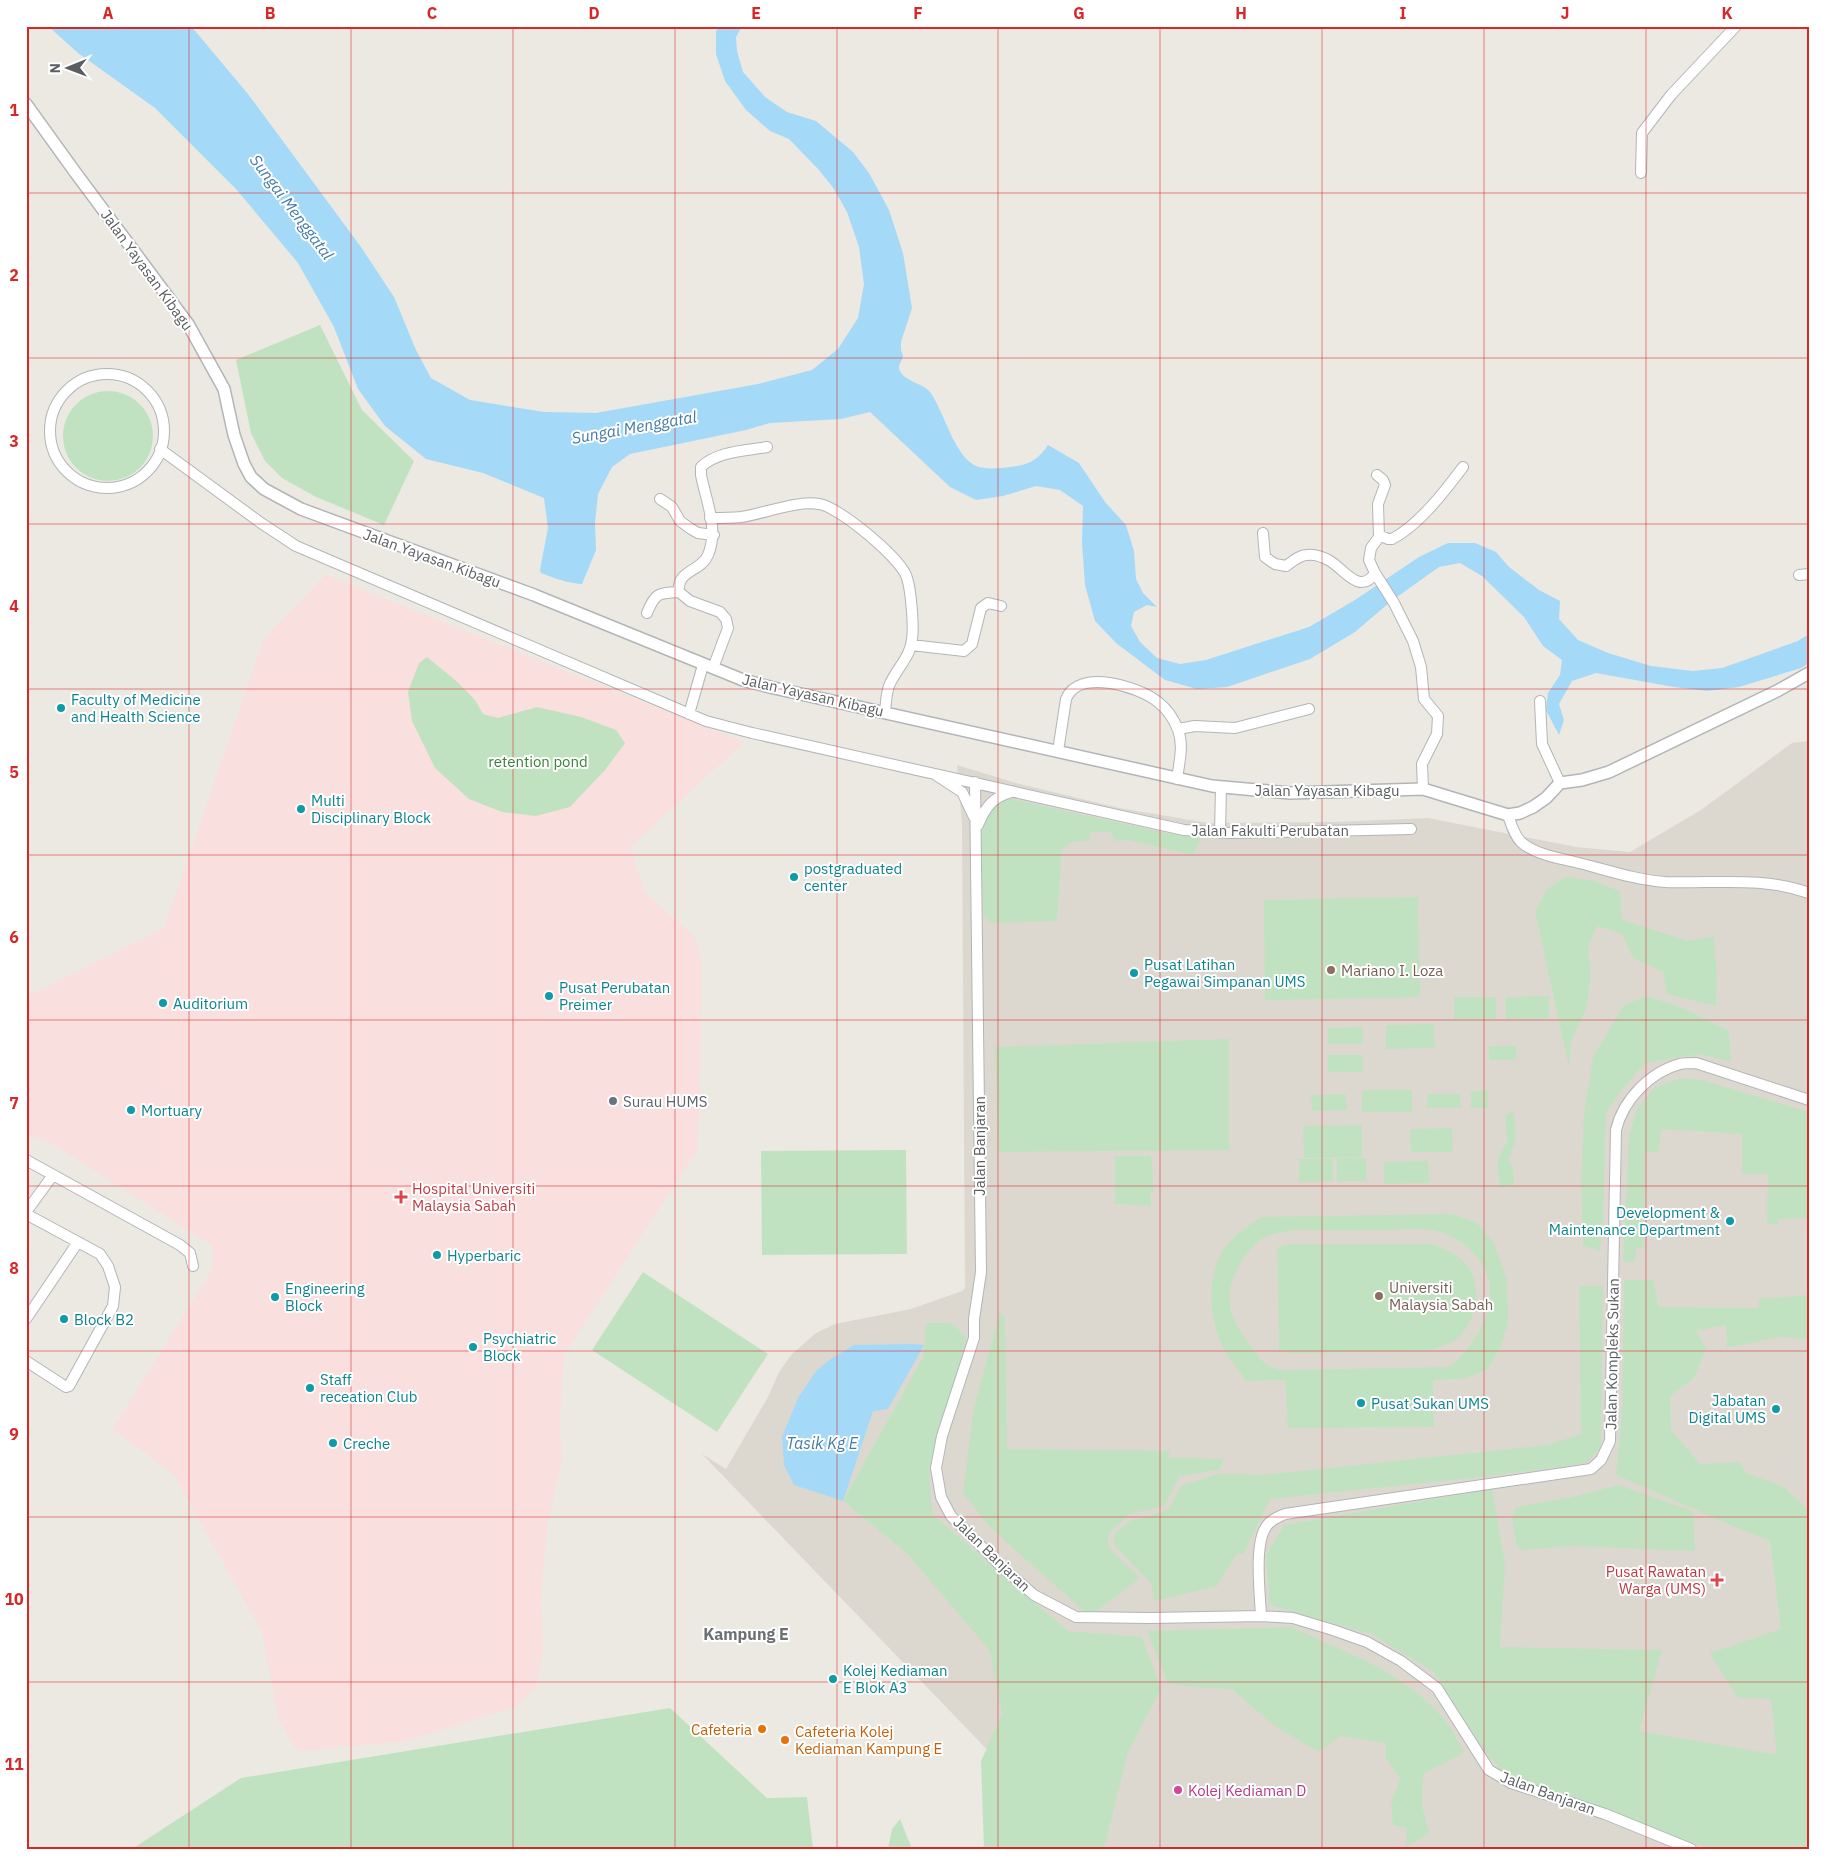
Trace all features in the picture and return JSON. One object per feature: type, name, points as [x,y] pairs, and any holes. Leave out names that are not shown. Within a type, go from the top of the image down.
[{"type":"street","points":[[1642,173],[1642,133],[1671,95],[1736,26]]},
{"type":"street","name":"Jalan Yayasan Kibagu","points":[[26,104],[188,324],[224,389],[234,435],[244,464],[251,477],[264,489],[302,509],[534,595],[708,667],[743,680],[774,688],[1177,779],[1221,787],[1290,793],[1423,789],[1508,815]]},
{"type":"street","points":[[116,374],[129,378],[151,396],[158,408],[162,421],[163,435],[160,449],[148,470],[138,479],[126,485],[108,488],[91,486],[74,478],[62,466],[55,455],[51,443],[52,416],[65,392],[76,383],[88,377],[116,374]]},
{"type":"street","points":[[689,714],[708,667],[728,628],[726,619],[720,612],[690,601],[679,592],[678,584],[682,577],[708,557],[714,535],[701,475],[701,467],[718,456],[766,447]]},
{"type":"street","name":"Jalan Fakulti Perubatan","points":[[160,449],[261,523],[296,546],[706,721],[1184,830],[1220,833],[1411,829]]},
{"type":"street","points":[[1379,535],[1392,539],[1413,524],[1451,483],[1463,467]]},
{"type":"street","points":[[1377,474],[1384,480],[1385,485],[1378,504],[1379,535],[1369,555],[1370,560],[1377,576],[1394,603],[1418,654],[1424,699],[1438,716],[1437,734],[1422,764],[1423,789]]},
{"type":"street","points":[[660,499],[672,508],[680,521],[698,534],[714,535]]},
{"type":"street","points":[[710,518],[740,517],[818,503],[828,506],[883,547],[901,566],[907,578],[913,634],[911,645],[889,685],[885,712]]},
{"type":"street","points":[[1263,533],[1265,557],[1275,564],[1286,566],[1307,555],[1322,557],[1330,561],[1352,579],[1359,582],[1366,582],[1377,576]]},
{"type":"street","points":[[647,613],[653,598],[658,595],[679,592]]},
{"type":"street","points":[[911,645],[964,651],[972,644],[981,608],[988,603],[1002,606]]},
{"type":"street","points":[[1809,673],[1777,691],[1609,772],[1582,780],[1560,783],[1546,798],[1532,807],[1520,813],[1508,815],[1514,832],[1522,843],[1557,858],[1661,881],[1758,881],[1795,888],[1809,893]]},
{"type":"street","points":[[1058,751],[1066,699],[1069,691],[1076,687],[1105,681],[1145,693],[1158,702],[1169,714],[1178,729],[1182,744],[1177,779]]},
{"type":"street","points":[[1540,701],[1542,744],[1560,783]]},
{"type":"street","points":[[1178,729],[1195,726],[1235,728],[1309,709]]},
{"type":"street","points":[[933,773],[962,792],[974,818],[976,830]]},
{"type":"street","name":"Jalan Banjaran","points":[[975,782],[981,1272],[974,1319],[974,1338],[942,1436],[936,1468],[941,1497],[951,1516],[1003,1568],[1034,1595],[1076,1617],[1261,1616],[1293,1618],[1367,1642],[1401,1661],[1436,1688],[1489,1770],[1511,1782],[1605,1814],[1691,1849]]},
{"type":"street","points":[[1220,833],[1221,787]]},
{"type":"street","points":[[976,830],[982,814],[989,805],[999,796],[1013,792]]},
{"type":"street","name":"Jalan Kompleks Sukan","points":[[1261,1616],[1259,1545],[1266,1527],[1280,1516],[1295,1512],[1591,1469],[1601,1460],[1610,1441],[1616,1130],[1618,1120],[1629,1099],[1648,1081],[1659,1072],[1681,1063],[1696,1064],[1809,1100]]},
{"type":"street","points":[[26,1160],[180,1245],[190,1253],[193,1266]]},
{"type":"street","points":[[26,1361],[66,1387],[69,1386],[113,1306],[114,1287],[108,1266],[100,1254],[26,1213],[53,1175]]},
{"type":"street","points":[[26,1319],[78,1242]]},
{"type":"shaded area","name":"Hospital Universiti Malaysia Sabah","points":[[325,575],[744,742],[630,847],[645,893],[695,937],[701,962],[700,1086],[697,1150],[564,1355],[560,1423],[562,1461],[548,1521],[540,1603],[543,1647],[536,1687],[515,1707],[405,1741],[297,1751],[278,1718],[262,1632],[174,1475],[113,1429],[212,1270],[212,1245],[59,1148],[26,1132],[26,997],[164,928],[264,639]]},
{"type":"shaded area","name":"Universiti Malaysia Sabah","points":[[1809,741],[1809,1849],[1083,1849],[702,1454],[726,1469],[768,1397],[779,1372],[792,1354],[816,1333],[835,1324],[911,1309],[962,1291],[965,1288],[962,825],[957,765],[1016,783],[1119,808],[1208,823],[1334,822],[1428,818],[1576,847],[1630,852],[1701,810],[1792,743]]},
{"type":"green space","points":[[320,325],[362,410],[414,461],[384,525],[316,497],[282,478],[265,461],[251,433],[236,360]]},
{"type":"green space","points":[[108,391],[125,394],[140,404],[150,419],[153,436],[150,453],[140,468],[125,478],[108,481],[91,478],[76,468],[66,453],[63,436],[66,419],[76,404],[91,394]]},
{"type":"green space","name":"retention pond","points":[[427,657],[455,680],[475,700],[483,714],[498,718],[537,707],[581,717],[616,730],[625,743],[605,770],[570,807],[536,816],[502,812],[469,799],[435,768],[412,721],[408,692],[419,663]]},
{"type":"green space","points":[[1012,799],[1166,833],[1202,837],[1193,855],[1128,840],[1115,841],[1111,832],[1091,832],[1090,840],[1073,842],[1062,849],[1057,921],[992,923],[984,916],[982,833],[988,810],[1000,802]]},
{"type":"green space","points":[[1566,877],[1594,881],[1620,891],[1622,920],[1689,941],[1714,936],[1717,978],[1716,1006],[1667,994],[1663,972],[1633,958],[1622,934],[1597,926],[1588,948],[1591,977],[1586,1009],[1571,1041],[1569,1067],[1535,911],[1547,889]]},
{"type":"green space","points":[[1418,897],[1420,997],[1265,1000],[1264,900]]},
{"type":"green space","points":[[1549,996],[1549,1018],[1506,1019],[1505,997]]},
{"type":"green space","points":[[1647,996],[1683,1008],[1729,1031],[1731,1062],[1701,1054],[1645,1063],[1620,1092],[1606,1112],[1603,1219],[1600,1251],[1583,1246],[1581,1178],[1584,1114],[1593,1057],[1624,1005]]},
{"type":"green space","points":[[1454,997],[1496,997],[1496,1019],[1454,1019]]},
{"type":"green space","points":[[1434,1024],[1435,1048],[1386,1049],[1386,1025]]},
{"type":"green space","points":[[1363,1027],[1363,1044],[1328,1044],[1328,1028]]},
{"type":"green space","points":[[1229,1039],[1229,1150],[999,1152],[995,1047]]},
{"type":"green space","points":[[1489,1046],[1516,1046],[1516,1060],[1489,1060]]},
{"type":"green space","points":[[1328,1055],[1363,1055],[1363,1072],[1328,1072]]},
{"type":"green space","points":[[1682,1078],[1702,1080],[1809,1112],[1809,1218],[1778,1219],[1778,1225],[1767,1224],[1768,1174],[1742,1174],[1742,1134],[1661,1129],[1659,1151],[1645,1153],[1644,1248],[1636,1248],[1635,1261],[1623,1262],[1629,1135],[1637,1109],[1655,1087]]},
{"type":"green space","points":[[1362,1090],[1412,1090],[1412,1112],[1362,1112]]},
{"type":"green space","points":[[1488,1090],[1488,1108],[1471,1108],[1471,1092]]},
{"type":"green space","points":[[1346,1094],[1347,1110],[1312,1111],[1311,1095]]},
{"type":"green space","points":[[1427,1094],[1460,1094],[1461,1108],[1427,1108]]},
{"type":"green space","points":[[1513,1111],[1515,1143],[1511,1155],[1507,1159],[1513,1168],[1514,1185],[1500,1188],[1497,1161],[1507,1141],[1505,1115]]},
{"type":"green space","points":[[1362,1125],[1362,1157],[1304,1158],[1303,1126]]},
{"type":"green space","points":[[1452,1128],[1453,1152],[1411,1152],[1410,1129]]},
{"type":"green space","points":[[906,1150],[907,1254],[762,1255],[761,1151]]},
{"type":"green space","points":[[1115,1156],[1151,1156],[1154,1192],[1150,1192],[1151,1206],[1115,1204]]},
{"type":"green space","points":[[1337,1158],[1366,1158],[1366,1181],[1337,1181]]},
{"type":"green space","points":[[1299,1159],[1333,1159],[1333,1181],[1299,1182]]},
{"type":"green space","points":[[1428,1161],[1429,1183],[1384,1184],[1384,1162]]},
{"type":"green space","points":[[1451,1214],[1476,1222],[1493,1242],[1507,1279],[1508,1323],[1501,1346],[1488,1369],[1464,1379],[1433,1380],[1434,1427],[1288,1428],[1285,1380],[1246,1381],[1224,1349],[1215,1325],[1211,1300],[1213,1276],[1225,1247],[1245,1228],[1262,1217]],"holes":[[[1419,1229],[1443,1233],[1463,1244],[1480,1261],[1485,1270],[1490,1292],[1483,1324],[1472,1342],[1450,1367],[1283,1370],[1272,1368],[1257,1355],[1241,1332],[1231,1312],[1229,1297],[1237,1268],[1248,1252],[1262,1239],[1270,1235],[1295,1230]]]},
{"type":"green space","points":[[1288,1244],[1432,1244],[1441,1247],[1454,1254],[1471,1271],[1476,1290],[1476,1300],[1471,1319],[1467,1328],[1453,1341],[1426,1351],[1292,1353],[1279,1350],[1277,1248]]},
{"type":"green space","points":[[643,1272],[768,1354],[717,1432],[592,1350]]},
{"type":"green space","points":[[1624,1280],[1653,1280],[1659,1307],[1759,1308],[1759,1299],[1809,1295],[1809,1339],[1779,1337],[1727,1348],[1726,1325],[1696,1331],[1706,1348],[1694,1378],[1670,1396],[1671,1430],[1700,1464],[1741,1462],[1744,1472],[1784,1487],[1809,1511],[1809,1849],[1711,1849],[1511,1780],[1488,1756],[1434,1672],[1371,1634],[1270,1605],[1266,1556],[1284,1525],[1492,1489],[1505,1565],[1500,1647],[1662,1650],[1639,1731],[1777,1755],[1771,1699],[1738,1698],[1710,1653],[1781,1629],[1770,1541],[1616,1475],[1622,1413]]},
{"type":"green space","points":[[1579,1286],[1603,1286],[1601,1446],[1587,1463],[1491,1476],[1270,1499],[1244,1553],[1236,1555],[1217,1586],[1155,1601],[1151,1583],[1115,1546],[1114,1534],[1130,1521],[1168,1510],[1182,1485],[1220,1474],[1264,1475],[1547,1445],[1581,1434]]},
{"type":"green space","points":[[1000,1313],[1005,1317],[1007,1449],[1169,1451],[1169,1458],[1224,1459],[1219,1470],[1180,1476],[1164,1506],[1129,1514],[1108,1534],[1109,1548],[1140,1578],[1090,1616],[988,1525],[963,1493],[974,1407]]},
{"type":"green space","points":[[926,1323],[951,1323],[967,1337],[929,1469],[932,1514],[1068,1631],[1142,1637],[1161,1689],[1128,1752],[1104,1849],[984,1849],[981,1761],[1002,1714],[990,1651],[907,1553],[843,1501],[923,1357]]},
{"type":"green space","points":[[1618,1485],[1693,1511],[1695,1551],[1573,1546],[1522,1550],[1517,1547],[1512,1519],[1516,1507],[1573,1497]]},
{"type":"green space","points":[[1291,1627],[1355,1655],[1395,1678],[1432,1706],[1447,1723],[1458,1741],[1464,1753],[1423,1774],[1422,1806],[1429,1833],[1406,1848],[1407,1828],[1393,1825],[1391,1804],[1400,1778],[1385,1757],[1386,1743],[1340,1736],[1318,1752],[1272,1724],[1232,1689],[1191,1687],[1168,1683],[1147,1631]]},
{"type":"green space","points":[[670,1708],[767,1798],[807,1797],[813,1849],[132,1849],[241,1778]]},
{"type":"green space","points":[[900,1819],[912,1849],[888,1849],[892,1829]]},
{"type":"water","name":"Sungai Menggatal","points":[[48,26],[191,26],[248,94],[361,247],[394,297],[416,350],[431,378],[470,400],[544,412],[596,413],[758,384],[812,370],[838,349],[858,318],[864,284],[859,247],[847,212],[834,189],[819,170],[789,139],[770,131],[746,110],[725,81],[716,54],[716,32],[718,26],[742,26],[736,37],[737,51],[743,72],[765,97],[787,112],[816,121],[853,152],[869,173],[889,210],[903,253],[912,308],[901,342],[903,356],[899,366],[900,371],[907,378],[930,392],[955,443],[968,461],[976,466],[993,468],[1023,465],[1037,458],[1048,445],[1079,463],[1105,502],[1126,525],[1134,551],[1136,579],[1143,593],[1157,607],[1147,605],[1134,612],[1131,626],[1140,642],[1157,658],[1180,664],[1206,660],[1309,627],[1355,600],[1419,557],[1448,543],[1475,543],[1496,552],[1509,567],[1539,590],[1560,601],[1559,619],[1578,640],[1608,653],[1651,666],[1693,671],[1722,668],[1798,641],[1809,634],[1809,663],[1801,668],[1739,687],[1707,691],[1596,673],[1572,681],[1559,704],[1564,720],[1559,735],[1546,710],[1548,693],[1560,675],[1562,660],[1543,646],[1524,617],[1482,576],[1460,563],[1439,567],[1390,602],[1355,632],[1310,659],[1227,687],[1197,689],[1165,680],[1116,643],[1095,621],[1085,585],[1082,543],[1083,506],[1060,490],[1036,486],[1003,496],[976,500],[950,487],[870,412],[841,419],[770,423],[746,430],[630,454],[612,467],[598,494],[595,523],[596,550],[582,584],[551,577],[541,573],[540,570],[548,528],[544,498],[483,473],[426,459],[385,426],[358,389],[334,327],[298,263],[236,189],[155,108],[78,53]]},
{"type":"water","name":"Tasik Kg E","points":[[854,1345],[924,1345],[888,1409],[873,1411],[843,1501],[794,1485],[784,1465],[782,1437],[798,1398],[816,1371],[832,1358]]},
{"type":"place","name":"Faculty of Medicine and Health Science","points":[[61,708]]},
{"type":"place","name":"Multi Disciplinary Block","points":[[301,809]]},
{"type":"place","name":"postgraduated center","points":[[794,877]]},
{"type":"place","name":"Mariano I. Loza","points":[[1331,970]]},
{"type":"place","name":"Pusat Latihan Pegawai Simpanan UMS","points":[[1134,973]]},
{"type":"place","name":"Pusat Perubatan Preimer","points":[[549,996]]},
{"type":"place","name":"Auditorium","points":[[163,1003]]},
{"type":"place","name":"Surau HUMS","points":[[613,1101]]},
{"type":"place","name":"Mortuary","points":[[131,1110]]},
{"type":"place","name":"Hospital Universiti Malaysia Sabah","points":[[401,1197]]},
{"type":"place","name":"Development & Maintenance Department","points":[[1730,1221]]},
{"type":"place","name":"Hyperbaric","points":[[437,1255]]},
{"type":"place","name":"Universiti Malaysia Sabah","points":[[1379,1296]]},
{"type":"place","name":"Engineering Block","points":[[275,1297]]},
{"type":"place","name":"Block B2","points":[[64,1319]]},
{"type":"place","name":"Psychiatric Block","points":[[473,1347]]},
{"type":"place","name":"Staff receation Club","points":[[310,1388]]},
{"type":"place","name":"Pusat Sukan UMS","points":[[1361,1403]]},
{"type":"place","name":"Jabatan Digital UMS","points":[[1776,1409]]},
{"type":"place","name":"Creche","points":[[333,1443]]},
{"type":"place","name":"Pusat Rawatan Warga (UMS)","points":[[1717,1580]]},
{"type":"place","name":"Kolej Kediaman E Blok A3","points":[[833,1679]]},
{"type":"place","name":"Cafeteria","points":[[762,1729]]},
{"type":"place","name":"Cafeteria Kolej Kediaman Kampung E","points":[[785,1740]]},
{"type":"place","name":"Kolej Kediaman D","points":[[1178,1790]]},
{"type":"district","name":"Kampung E","points":[[746,1634]]}]
